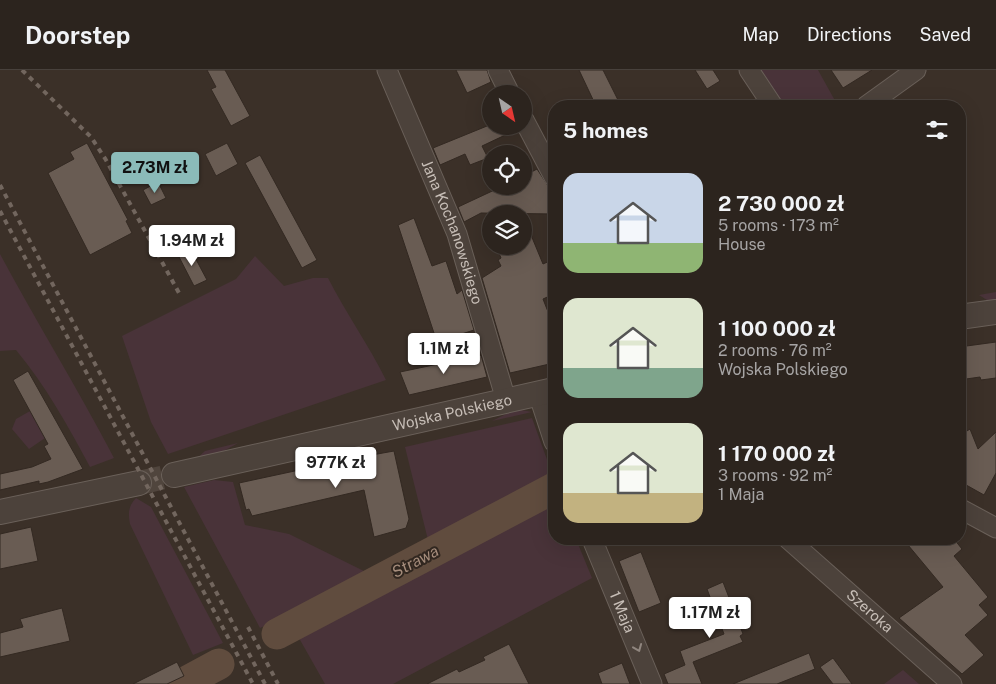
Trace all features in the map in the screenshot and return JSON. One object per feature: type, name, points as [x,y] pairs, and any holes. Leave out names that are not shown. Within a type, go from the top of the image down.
[{"type":"street","name":"Jana Kochanowskiego","points":[[387,70],[457,234],[506,400]]},
{"type":"street","points":[[498,70],[506,85]]},
{"type":"street","points":[[749,70],[769,100]]},
{"type":"street","points":[[874,100],[916,70]]},
{"type":"street","points":[[532,135],[548,166]]},
{"type":"street","points":[[966,316],[996,312]]},
{"type":"street","name":"Wojska Polskiego","points":[[174,475],[546,391]]},
{"type":"street","points":[[546,391],[548,404]]},
{"type":"street","points":[[0,512],[140,483]]},
{"type":"street","points":[[966,512],[996,528]]},
{"type":"street","name":"1 Maja","points":[[594,545],[652,684]]},
{"type":"street","name":"Szeroka","points":[[795,545],[952,684]]},
{"type":"shaded area","points":[[758,70],[818,70],[835,100],[779,100]]},
{"type":"shaded area","points":[[0,254],[114,458],[90,467],[56,407],[27,364],[16,350],[0,351]]},
{"type":"shaded area","points":[[255,256],[284,286],[313,278],[328,278],[386,380],[168,454],[151,422],[122,336],[236,279]]},
{"type":"shaded area","points":[[996,292],[996,300],[987,300],[979,295]]},
{"type":"shaded area","points":[[516,409],[532,412],[492,421]]},
{"type":"shaded area","points":[[30,411],[45,438],[29,449],[12,429],[16,419]]},
{"type":"shaded area","points":[[532,418],[548,462],[548,482],[429,544],[405,447]]},
{"type":"shaded area","points":[[238,443],[213,457],[194,461],[205,451]]},
{"type":"shaded area","points":[[214,480],[233,482],[245,525],[289,534],[372,575],[260,628],[184,487]]},
{"type":"shaded area","points":[[548,496],[548,545],[578,545],[592,578],[393,684],[325,684],[295,631]]},
{"type":"shaded area","points":[[136,498],[151,507],[223,643],[193,655],[130,524],[129,510]]},
{"type":"shaded area","points":[[903,670],[919,684],[884,684]]},
{"type":"building","points":[[207,70],[225,70],[250,116],[231,126],[211,89],[216,87]]},
{"type":"building","points":[[456,70],[487,70],[491,82],[467,93]]},
{"type":"building","points":[[579,70],[603,70],[618,100],[593,100]]},
{"type":"building","points":[[695,70],[713,70],[720,81],[707,89]]},
{"type":"building","points":[[831,70],[872,70],[843,88]]},
{"type":"building","points":[[482,128],[482,135],[505,135],[482,145],[482,160],[470,165],[465,154],[440,165],[433,148]]},
{"type":"building","points":[[87,143],[128,220],[126,221],[132,233],[90,255],[48,173],[74,159],[70,152]]},
{"type":"building","points":[[227,143],[238,164],[216,176],[205,154]]},
{"type":"building","points":[[260,155],[317,260],[302,268],[245,163]]},
{"type":"building","points":[[537,169],[548,186],[548,214],[532,214],[532,205],[482,205],[482,213],[464,222],[458,207],[484,195],[532,195],[532,172]]},
{"type":"building","points":[[158,182],[166,198],[151,205],[143,190]]},
{"type":"building","points":[[414,218],[432,266],[446,261],[457,294],[462,290],[474,330],[437,342],[398,225]]},
{"type":"building","points":[[532,237],[543,264],[548,262],[548,297],[543,299],[548,312],[548,364],[510,373],[482,278],[501,266],[498,260],[501,258],[500,255],[532,255]]},
{"type":"building","points":[[190,248],[207,280],[194,286],[178,255]]},
{"type":"building","points":[[996,342],[996,378],[981,380],[980,377],[966,379],[966,346]]},
{"type":"building","points":[[481,355],[487,377],[409,395],[400,372]]},
{"type":"building","points":[[28,371],[83,469],[48,482],[39,484],[39,481],[0,490],[0,474],[32,467],[51,459],[44,446],[48,444],[13,380]]},
{"type":"building","points":[[970,429],[978,449],[996,432],[996,473],[984,495],[966,485],[966,432]]},
{"type":"building","points":[[394,451],[409,519],[406,528],[374,537],[364,490],[252,516],[249,509],[246,510],[239,483]]},
{"type":"building","points":[[31,527],[38,561],[0,569],[0,534]]},
{"type":"building","points":[[908,545],[959,545],[962,549],[954,556],[988,597],[979,605],[988,615],[965,635],[984,655],[962,674],[899,618],[943,587]]},
{"type":"building","points":[[641,552],[661,603],[639,612],[619,561]]},
{"type":"building","points":[[723,582],[743,634],[740,636],[743,642],[693,662],[702,684],[668,684],[664,674],[685,665],[680,651],[724,634],[707,589]]},
{"type":"building","points":[[62,608],[70,641],[0,657],[0,633],[23,627],[20,619]]},
{"type":"building","points":[[509,644],[529,684],[427,684],[457,669],[459,672],[485,660],[483,657]]},
{"type":"building","points":[[809,653],[815,669],[777,684],[733,684]]},
{"type":"building","points":[[833,658],[852,684],[833,684],[820,667]]},
{"type":"building","points":[[177,662],[184,676],[167,684],[133,684]]},
{"type":"building","points":[[622,663],[630,684],[602,684],[598,673]]},
{"type":"waterway","name":"Strawa","points":[[277,634],[548,491]]},
{"type":"waterway","name":"Strawa","points":[[182,684],[219,664]]},
{"type":"tunnel","points":[[139,483],[174,475]]},
{"type":"railway","points":[[22,70],[91,137],[106,160],[179,293]]},
{"type":"railway","points":[[0,185],[265,684]]},
{"type":"railway","points":[[0,211],[253,684]]},
{"type":"railway","points":[[248,627],[278,684]]}]
